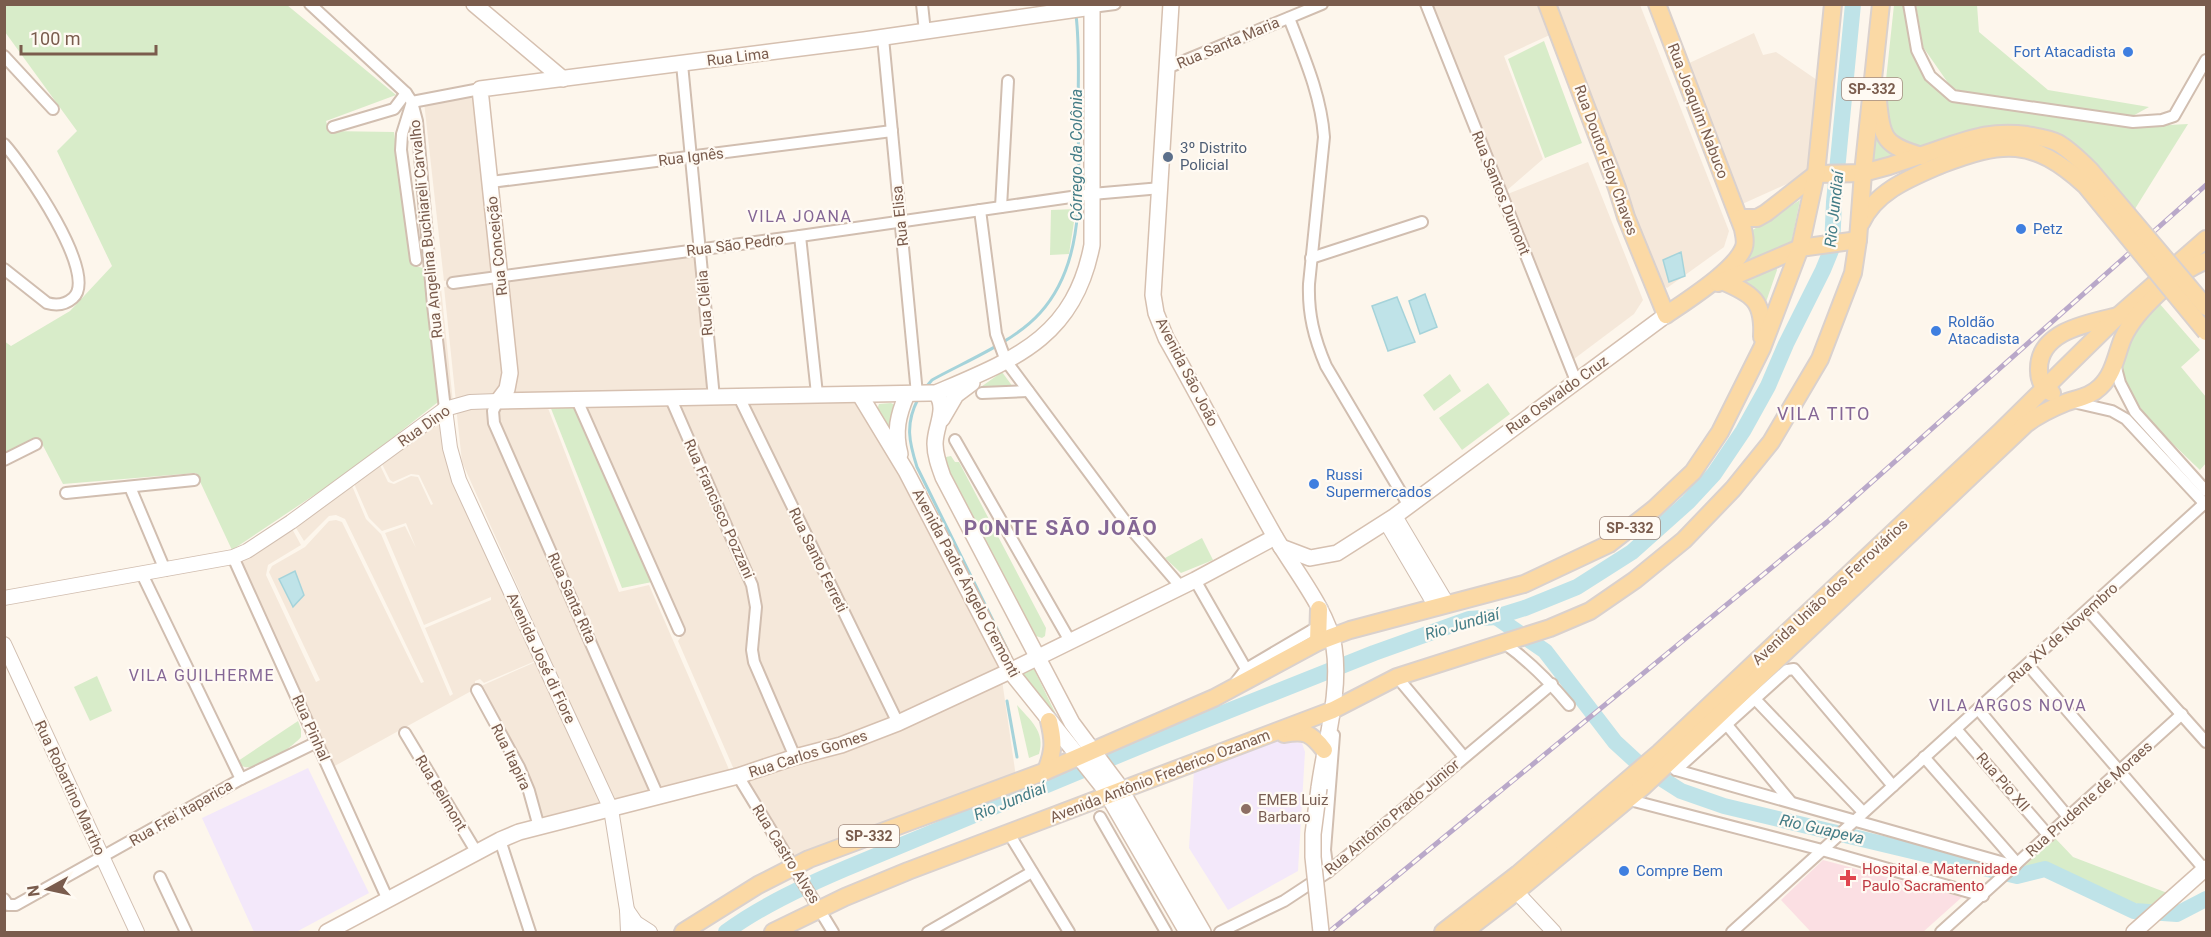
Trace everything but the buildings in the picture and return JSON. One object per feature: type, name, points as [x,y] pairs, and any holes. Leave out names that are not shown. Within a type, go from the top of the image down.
[{"type":"main road","points":[[474,4],[563,79]]},
{"type":"main road","name":"Avenida São João","points":[[1171,4],[1153,295],[1156,313],[1166,338],[1278,542],[1299,573],[1324,632],[1334,693],[1333,710],[1324,750],[1313,846],[1321,933]]},
{"type":"main road","name":"Rua Doutor Eloy Chaves","points":[[1547,4],[1626,217],[1666,315]]},
{"type":"main road","name":"Rua Joaquim Nabuco","points":[[1657,4],[1738,218]]},
{"type":"main road","name":"SP-332","points":[[683,933],[758,885],[797,871],[809,859],[1088,756],[1214,698],[1324,632],[1350,630],[1524,584],[1609,544],[1654,509],[1693,472],[1720,432],[1762,348],[1808,247],[1818,174],[1833,4]]},
{"type":"main road","name":"SP-332","points":[[1854,236],[1856,173],[1875,61],[1881,4]]},
{"type":"main road","points":[[922,393],[988,370],[1004,357],[1052,328],[1076,297],[1087,271],[1092,245],[1087,195],[1089,6]]},
{"type":"main road","name":"Rua Lima","points":[[480,89],[883,38],[1089,6]]},
{"type":"main road","points":[[1875,61],[1879,110],[1886,138],[1897,149],[1933,157]]},
{"type":"main road","name":"Rua Conceição","points":[[480,89],[510,374],[507,389],[498,401]]},
{"type":"main road","points":[[1701,291],[1808,247],[1854,236],[1872,204],[1933,157],[1978,135],[1997,133],[2035,136],[2056,142],[2072,152],[2090,170],[2206,307]]},
{"type":"main road","points":[[1738,218],[1757,218],[1818,174],[1856,173],[1993,147],[2027,149],[2046,155],[2064,166],[2085,185],[2206,332]]},
{"type":"main road","name":"Rua Oswaldo Cruz","points":[[1278,542],[1310,558],[1337,553],[1391,519],[1701,291],[1742,252],[1745,240],[1738,218]]},
{"type":"main road","name":"Avenida Antônio Frederico Ozanam","points":[[773,933],[818,906],[1112,789],[1333,710],[1397,677],[1550,628],[1590,611],[1635,580],[1684,540],[1733,489],[1771,442],[1820,359],[1853,273],[1854,236]]},
{"type":"main road","name":"Avenida União dos Ferroviários","points":[[1663,762],[2118,316],[2206,239]]},
{"type":"main road","name":"Avenida União dos Ferroviários","points":[[1512,887],[1663,762],[2026,424],[2040,414],[2088,396],[2098,389],[2115,363],[2130,324],[2188,269],[2206,261]]},
{"type":"main road","points":[[1722,281],[1750,294],[1762,312],[1762,348]]},
{"type":"main road","points":[[2070,401],[2044,389],[2038,363],[2045,349],[2068,330],[2118,316]]},
{"type":"main road","name":"Avenida Padre Ângelo Cremonti","points":[[936,433],[949,405],[956,396],[988,370]]},
{"type":"main road","name":"Rua Dino","points":[[498,401],[922,393]]},
{"type":"main road","name":"Avenida Padre Ângelo Cremonti","points":[[906,471],[896,440],[896,426],[922,393],[942,403],[935,445],[943,477],[1088,756],[1112,789],[1203,933]]},
{"type":"main road","name":"Avenida Padre Ângelo Cremonti","points":[[860,395],[906,471],[1010,671],[1049,721],[1088,756]]},
{"type":"main road","name":"Rua Carlos Gomes","points":[[327,933],[500,840],[539,827],[738,776],[795,757],[842,745],[898,723],[1278,542]]},
{"type":"main road","points":[[1046,771],[1054,741],[1049,721]]},
{"type":"main road","points":[[1260,738],[1306,733],[1324,750]]},
{"type":"main road","name":"Avenida União dos Ferroviários","points":[[1449,932],[1512,887],[1626,799],[1638,781]]},
{"type":"main road","name":"Avenida Padre Ângelo Cremonti","points":[[1112,789],[1187,933]]},
{"type":"main road","points":[[2136,931],[2206,869]]},
{"type":"street","points":[[310,4],[409,98],[394,109],[333,127]]},
{"type":"street","points":[[922,4],[925,32]]},
{"type":"street","points":[[1089,6],[1116,4]]},
{"type":"street","name":"Rua Santa Maria","points":[[1167,68],[1322,4]]},
{"type":"street","name":"Rua Santos Dumont","points":[[1426,4],[1576,381]]},
{"type":"street","points":[[1910,4],[1917,50],[1930,76],[1953,96],[2133,122],[2162,120],[2174,116],[2206,60]]},
{"type":"street","points":[[1289,18],[1318,95],[1323,115],[1324,137],[1308,306],[1316,344],[1350,408],[1409,506]]},
{"type":"street","name":"Rua Elisa","points":[[883,38],[901,222],[922,393]]},
{"type":"street","points":[[4,56],[53,109]]},
{"type":"street","name":"Rua Clélia","points":[[682,64],[714,398]]},
{"type":"street","points":[[1001,207],[1008,81]]},
{"type":"street","name":"Rua Lima","points":[[409,98],[480,89]]},
{"type":"street","name":"Rua Angelina Buchiareli Carvalho","points":[[409,98],[401,150],[416,260]]},
{"type":"street","name":"Rua Angelina Buchiareli Carvalho","points":[[409,98],[420,148],[433,305],[445,409]]},
{"type":"street","name":"Rua Ignês","points":[[491,182],[892,131]]},
{"type":"street","points":[[4,144],[43,196],[77,266],[80,284],[78,294],[68,303],[56,305],[47,303],[4,269]]},
{"type":"street","name":"Rua São Pedro","points":[[453,284],[1087,195],[1161,188]]},
{"type":"street","points":[[980,210],[996,334],[1004,357],[1131,529],[1188,583],[1246,669]]},
{"type":"street","points":[[1311,258],[1422,222]]},
{"type":"street","points":[[800,236],[817,394]]},
{"type":"street","points":[[2115,363],[2120,383],[2134,412],[2206,491]]},
{"type":"street","points":[[982,393],[1028,391]]},
{"type":"street","name":"Rua Santo Ferreti","points":[[739,397],[898,723]]},
{"type":"street","name":"Rua Francisco Pozzani","points":[[671,399],[752,585],[756,607],[752,650],[754,662],[795,757]]},
{"type":"street","points":[[577,400],[679,630]]},
{"type":"street","name":"Rua Dino","points":[[4,598],[233,557],[247,551],[291,522],[445,409],[470,402],[498,401]]},
{"type":"street","name":"Rua Santa Rita","points":[[498,401],[493,411],[495,423],[658,796]]},
{"type":"street","points":[[2070,401],[2106,409],[2126,419],[2206,503]]},
{"type":"street","name":"Avenida José di Fiore","points":[[445,409],[450,448],[459,480],[611,809],[627,910],[628,933]]},
{"type":"street","points":[[955,440],[1070,641]]},
{"type":"street","points":[[4,460],[36,444]]},
{"type":"street","points":[[66,494],[194,480]]},
{"type":"street","points":[[130,487],[165,570]]},
{"type":"street","name":"Rua XV de Novembro","points":[[1732,933],[2206,503]]},
{"type":"street","points":[[1391,519],[1442,605]]},
{"type":"street","name":"Rua Pinhal","points":[[233,557],[388,900]]},
{"type":"street","points":[[142,574],[241,779]]},
{"type":"street","points":[[2088,610],[2206,742]]},
{"type":"street","points":[[1214,698],[1235,683],[1246,669],[1324,632]]},
{"type":"street","points":[[1511,641],[1569,705]]},
{"type":"street","name":"Rua Robartino Martho","points":[[4,644],[137,933]]},
{"type":"street","points":[[2028,665],[2168,829],[2206,869]]},
{"type":"street","points":[[1663,762],[1727,725],[1787,670],[1794,669],[1893,786]]},
{"type":"street","points":[[1397,677],[1464,758]]},
{"type":"street","name":"Rua Antônio Prado Junior","points":[[1220,933],[1284,902],[1328,872],[1552,684]]},
{"type":"street","name":"Rua Itapira","points":[[477,690],[519,767],[539,827]]},
{"type":"street","points":[[1755,699],[1863,812]]},
{"type":"street","points":[[1978,709],[2069,818]]},
{"type":"street","name":"Avenida São João","points":[[1328,872],[1325,850],[1333,766],[1333,710]]},
{"type":"street","name":"Rua Prudente de Moraes","points":[[1941,933],[2182,714]]},
{"type":"street","points":[[1727,725],[1791,801]]},
{"type":"street","name":"Rua Pio XII","points":[[1956,729],[2049,836]]},
{"type":"street","name":"Rua Belmont","points":[[405,733],[477,853]]},
{"type":"street","name":"Rua Frei Itaparica","points":[[4,899],[8,905],[16,905],[241,779],[317,742]]},
{"type":"street","points":[[1924,757],[2014,867]]},
{"type":"street","points":[[1663,762],[1791,801],[1851,823],[2014,867]]},
{"type":"street","name":"Rua Castro Alves","points":[[738,776],[833,933]]},
{"type":"street","points":[[1626,799],[1825,847],[1987,892]]},
{"type":"street","points":[[1100,817],[1166,933]]},
{"type":"street","points":[[1008,832],[1069,933]]},
{"type":"street","points":[[500,840],[530,933]]},
{"type":"street","points":[[928,933],[1032,872]]},
{"type":"street","points":[[160,877],[186,933]]},
{"type":"street","points":[[1512,887],[1554,933]]},
{"type":"street","points":[[627,910],[636,923],[650,933]]},
{"type":"shaded area","points":[[1429,5],[1540,5],[1552,34],[1504,56],[1543,159],[1505,192]]},
{"type":"shaded area","points":[[1548,5],[1640,5],[1729,231],[1724,247],[1667,288],[1657,279]]},
{"type":"shaded area","points":[[1754,33],[1763,55],[1776,52],[1817,80],[1809,174],[1740,205],[1685,65]]},
{"type":"shaded area","points":[[478,94],[496,273],[444,281],[424,102]]},
{"type":"shaded area","points":[[1588,162],[1643,300],[1634,314],[1574,359],[1569,357],[1505,195]]},
{"type":"shaded area","points":[[698,252],[712,396],[506,397],[502,279]]},
{"type":"shaded area","points":[[496,281],[506,382],[494,396],[456,402],[444,287]]},
{"type":"shaded area","points":[[433,288],[441,288],[453,403],[446,406]]},
{"type":"shaded area","points":[[799,399],[858,400],[1002,669],[901,715],[748,404]]},
{"type":"shaded area","points":[[737,401],[891,720],[796,753],[758,662],[761,625],[758,589],[677,402]]},
{"type":"shaded area","points":[[546,403],[619,592],[649,585],[731,774],[660,793],[499,426],[496,411],[502,404]]},
{"type":"shaded area","points":[[669,403],[751,591],[750,655],[790,755],[735,772],[678,641],[685,631],[583,405]]},
{"type":"shaded area","points":[[456,406],[492,406],[656,794],[616,806],[462,462]]},
{"type":"shaded area","points":[[444,411],[448,449],[540,659],[484,683],[480,679],[475,681],[475,689],[331,768],[236,558],[290,525],[301,545],[268,565],[266,575],[316,682],[320,680],[269,572],[272,566],[305,547],[329,521],[342,522],[421,683],[424,682],[345,519],[336,515],[329,516],[304,541],[293,523],[350,481],[366,519],[381,534],[450,696],[453,694],[425,628],[491,600],[491,597],[424,625],[385,533],[405,526],[416,548],[406,523],[382,531],[369,518],[352,479],[378,461],[388,482],[394,484],[411,476],[418,477],[431,505],[433,504],[419,475],[411,474],[393,482],[380,460]]},
{"type":"shaded area","points":[[540,660],[609,808],[540,824],[522,765],[481,686]]},
{"type":"shaded area","points":[[1002,680],[1016,777],[796,861],[747,779]]},
{"type":"shaded area","name":"EMEB Luiz Barbaro","points":[[1280,740],[1302,743],[1305,752],[1298,871],[1228,910],[1189,848],[1194,770]]},
{"type":"shaded area","points":[[308,768],[369,893],[296,932],[254,932],[202,818]]},
{"type":"shaded area","name":"Hospital e Maternidade Paulo Sacramento","points":[[1823,860],[1962,897],[1923,932],[1811,932],[1781,900]]},
{"type":"green space","points":[[5,5],[287,5],[396,95],[326,121],[329,131],[394,132],[412,265],[426,269],[438,402],[353,469],[232,550],[196,473],[63,484],[39,438],[5,454],[4,341],[11,346],[70,311],[112,266],[57,151],[77,131],[5,32]]},
{"type":"green space","points":[[1894,5],[1904,5],[1912,51],[1950,98],[2131,127],[2188,124],[2133,212],[2062,139],[1921,152],[1898,145],[1887,129],[1883,108]]},
{"type":"green space","points":[[1916,5],[1977,5],[1979,32],[2048,90],[2149,107],[2129,118],[1953,90],[1923,47]]},
{"type":"green space","points":[[1544,41],[1582,143],[1545,158],[1508,59]]},
{"type":"green space","points":[[1876,103],[1879,128],[1912,156],[1872,168]]},
{"type":"green space","points":[[1800,200],[1791,245],[1734,271],[1751,231]]},
{"type":"green space","points":[[1076,209],[1069,254],[1050,255],[1051,210]]},
{"type":"green space","points":[[1776,266],[1777,270],[1765,305],[1741,281]]},
{"type":"green space","points":[[2159,303],[2200,350],[2181,367],[2206,397],[2206,463],[2200,470],[2141,409],[2125,381],[2122,369],[2125,350],[2133,332]]},
{"type":"green space","points":[[1002,372],[1013,387],[978,389]]},
{"type":"green space","points":[[1450,374],[1461,391],[1434,411],[1423,395]]},
{"type":"green space","points":[[1488,383],[1510,414],[1462,450],[1439,418]]},
{"type":"green space","points":[[879,404],[895,405],[890,431],[886,429],[877,410]]},
{"type":"green space","points":[[550,406],[575,406],[652,582],[622,588]]},
{"type":"green space","points":[[951,456],[955,462],[959,462],[1046,628],[1045,636],[1042,638],[1036,636],[945,463],[946,457]]},
{"type":"green space","points":[[1202,538],[1213,560],[1181,573],[1165,558]]},
{"type":"green space","points":[[1032,665],[1064,731],[1020,671]]},
{"type":"green space","points":[[97,676],[112,711],[90,721],[74,687]]},
{"type":"green space","points":[[1017,705],[1032,721],[1039,733],[1041,746],[1039,754],[1029,758]]},
{"type":"green space","points":[[298,721],[301,737],[275,757],[251,767],[242,766],[238,761]]},
{"type":"green space","points":[[2055,838],[2073,857],[2170,894],[2157,908],[2129,902],[2043,864],[2019,871]]},
{"type":"water","points":[[1681,252],[1685,276],[1669,282],[1663,260]]},
{"type":"water","points":[[1425,294],[1437,327],[1420,334],[1409,301]]},
{"type":"water","points":[[1397,297],[1415,342],[1388,351],[1372,306]]},
{"type":"water","points":[[295,571],[304,595],[293,607],[279,579]]},
{"type":"waterway","name":"Rio Jundiaí","points":[[726,932],[773,902],[844,869],[1160,738],[1374,653],[1469,619],[1496,617],[1525,608],[1577,587],[1632,552],[1688,502],[1714,474],[1743,431],[1768,386],[1832,248],[1834,202],[1853,4]]},
{"type":"waterway","name":"Córrego da Colônia","points":[[926,387],[932,380],[1003,342],[1029,323],[1040,313],[1055,292],[1066,269],[1073,244],[1079,193],[1076,15]]},
{"type":"waterway","name":"Córrego da Colônia","points":[[918,399],[910,425],[912,449],[917,467],[1008,651]]},
{"type":"waterway","name":"Rio Guapeva","points":[[1496,617],[1545,651],[1615,742],[1640,765],[1681,791],[1724,806],[2017,876],[2045,869],[2134,911],[2177,914],[2206,899]]},
{"type":"waterway","name":"Córrego da Colônia","points":[[1007,701],[1017,757]]},
{"type":"railway","points":[[1329,932],[1827,522],[2206,185]]},
{"type":"place","name":"Fort Atacadista","points":[[2128,52]]},
{"type":"place","name":"3º Distrito Policial","points":[[1168,157]]},
{"type":"place","name":"Petz","points":[[2021,229]]},
{"type":"place","name":"Roldão Atacadista","points":[[1936,331]]},
{"type":"place","name":"Russi Supermercados","points":[[1314,484]]},
{"type":"place","name":"EMEB Luiz Barbaro","points":[[1246,809]]},
{"type":"place","name":"Compre Bem","points":[[1624,871]]},
{"type":"place","name":"Hospital e Maternidade Paulo Sacramento","points":[[1848,878]]},
{"type":"district","name":"VILA JOANA","points":[[800,216]]},
{"type":"district","name":"VILA TITO","points":[[1824,413]]},
{"type":"district","name":"PONTE SÃO JOÃO","points":[[1061,528]]},
{"type":"district","name":"VILA GUILHERME","points":[[202,675]]},
{"type":"district","name":"VILA ARGOS NOVA","points":[[2008,705]]}]
